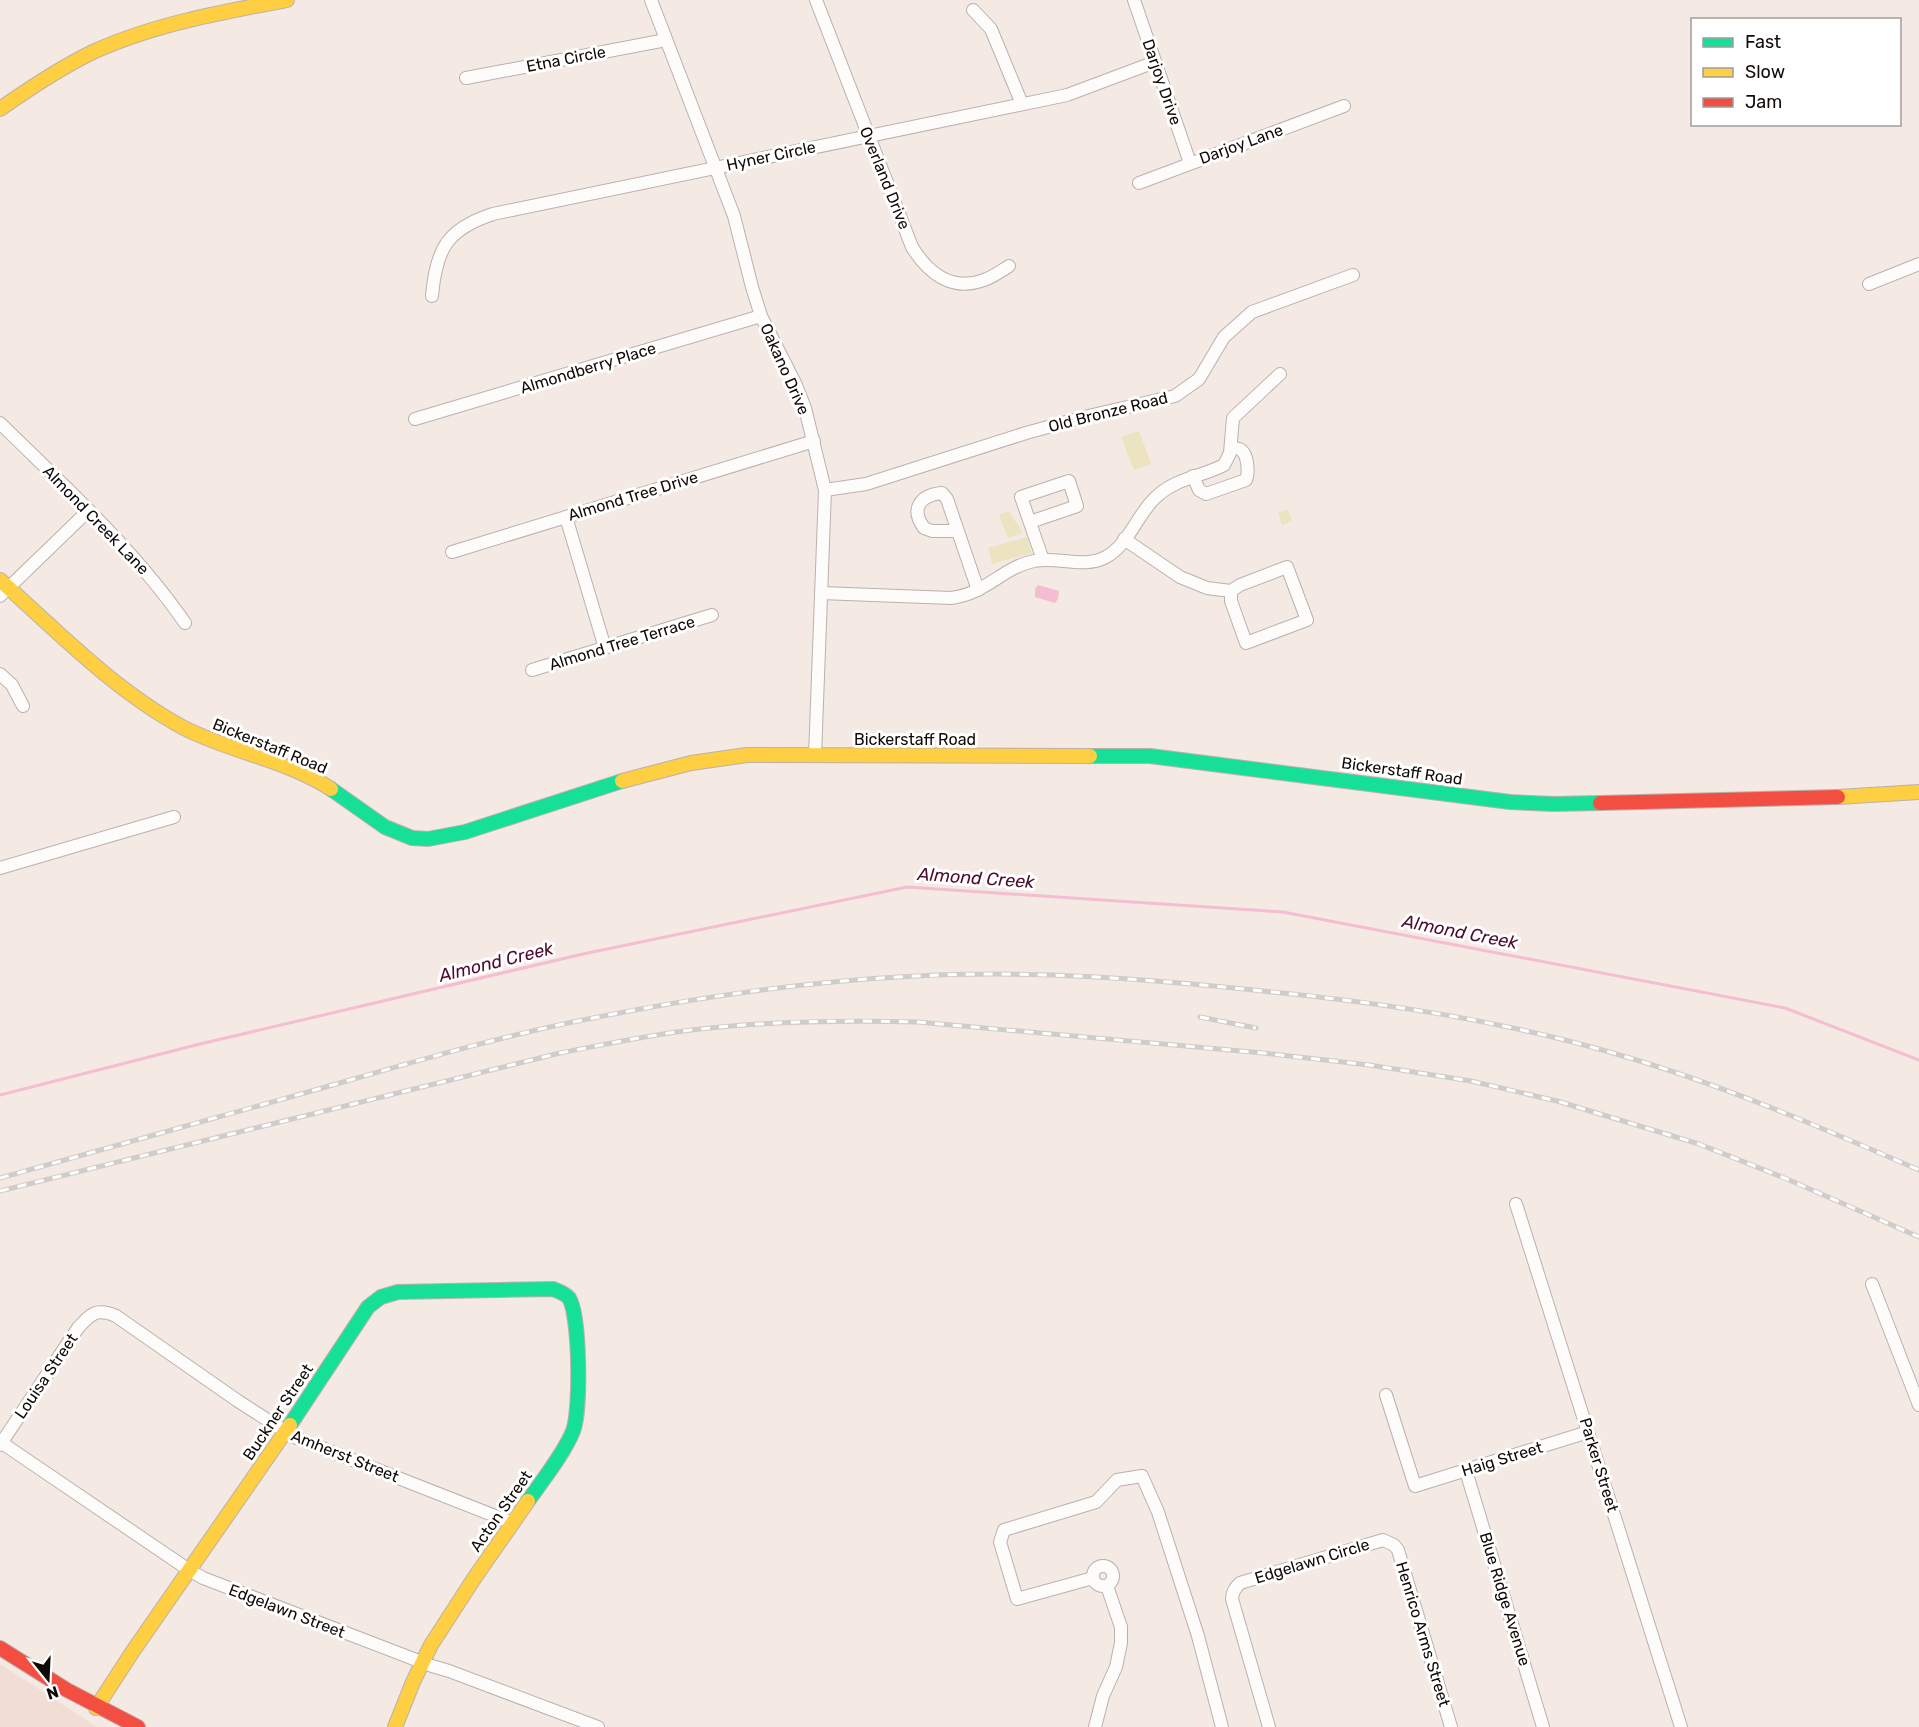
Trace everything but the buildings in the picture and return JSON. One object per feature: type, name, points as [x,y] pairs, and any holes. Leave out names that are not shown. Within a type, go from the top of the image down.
[{"type":"street","points":[[0,109],[42,79],[110,45],[167,27],[287,0]]},
{"type":"street","name":"Oakano Drive","points":[[651,0],[734,216],[761,316],[796,385],[805,408],[825,490],[815,756]]},
{"type":"street","name":"Overland Drive","points":[[816,0],[912,247],[925,266],[945,280],[964,283],[987,279],[1009,266]]},
{"type":"street","name":"Darjoy Drive","points":[[1134,0],[1190,163]]},
{"type":"street","points":[[973,10],[991,28],[1022,104]]},
{"type":"street","name":"Etna Circle","points":[[466,78],[666,40]]},
{"type":"street","name":"Hyner Circle","points":[[432,296],[435,268],[444,247],[456,232],[472,221],[493,214],[1067,95],[1155,62]]},
{"type":"street","name":"Darjoy Lane","points":[[1138,183],[1344,106]]},
{"type":"street","points":[[1869,284],[1919,264]]},
{"type":"street","name":"Old Bronze Road","points":[[825,490],[866,484],[1026,433],[1176,396],[1199,379],[1224,337],[1252,312],[1353,275]]},
{"type":"street","name":"Almondberry Place","points":[[415,419],[761,316]]},
{"type":"street","points":[[821,593],[951,598],[978,590],[1021,565],[1043,560],[1094,562],[1108,556],[1117,549],[1156,496],[1174,483],[1224,465],[1229,459],[1233,418],[1280,374]]},
{"type":"street","name":"Almond Creek Lane","points":[[0,423],[129,550],[185,623]]},
{"type":"street","name":"Almond Tree Drive","points":[[452,552],[814,441]]},
{"type":"street","points":[[1193,476],[1199,490],[1206,494],[1246,480],[1249,470],[1244,452],[1239,448],[1231,448]]},
{"type":"street","points":[[1030,522],[1077,506],[1069,481],[1021,497],[1043,560]]},
{"type":"street","points":[[3,588],[88,511]]},
{"type":"street","points":[[566,517],[605,648]]},
{"type":"street","points":[[958,531],[978,590]]},
{"type":"street","points":[[1124,539],[1180,577],[1207,588],[1231,591],[1240,585],[1287,567],[1307,620],[1246,644],[1231,601],[1231,591]]},
{"type":"street","name":"Bickerstaff Road","points":[[3,588],[114,681],[183,727],[215,743],[306,775],[343,796],[381,825],[404,836],[428,839],[441,838],[582,793],[698,761],[747,755],[1150,756],[1510,802],[1800,798],[1919,792]]},
{"type":"street","name":"Almond Tree Terrace","points":[[532,670],[712,615]]},
{"type":"street","points":[[0,674],[12,685],[23,706]]},
{"type":"street","points":[[0,868],[174,818]]},
{"type":"street","name":"Parker Street","points":[[1516,1204],[1681,1727]]},
{"type":"street","points":[[1872,1284],[1919,1405]]},
{"type":"street","name":"Buckner Street","points":[[96,1708],[368,1307],[381,1297],[398,1292],[548,1288],[560,1291],[570,1300]]},
{"type":"street","name":"Acton Street","points":[[395,1727],[431,1645],[573,1432],[579,1399],[575,1318],[570,1300]]},
{"type":"street","name":"Amherst Street","points":[[97,1312],[106,1312],[116,1316],[175,1359],[294,1437],[513,1523]]},
{"type":"street","name":"Louisa Street","points":[[1,1444],[78,1329],[87,1318],[97,1312]]},
{"type":"street","name":"Haig Street","points":[[1386,1395],[1415,1486],[1588,1432]]},
{"type":"street","name":"Edgelawn Street","points":[[1,1444],[189,1570],[229,1589],[598,1727]]},
{"type":"street","name":"Blue Ridge Avenue","points":[[1466,1471],[1543,1727]]},
{"type":"street","points":[[1093,1578],[1017,1599],[1000,1542],[1004,1530],[1096,1502],[1117,1480],[1142,1476],[1158,1512],[1198,1636],[1222,1727]]},
{"type":"street","name":"Edgelawn Circle","points":[[1269,1727],[1232,1599],[1236,1587],[1240,1583],[1375,1542],[1383,1540],[1391,1544]]},
{"type":"street","name":"Henrico Arms Street","points":[[1391,1544],[1398,1550],[1451,1727]]},
{"type":"street","points":[[1102,1566],[1112,1571],[1112,1582],[1107,1586],[1098,1586],[1093,1578],[1093,1572],[1102,1566]]},
{"type":"street","points":[[1095,1727],[1103,1696],[1116,1667],[1121,1643],[1121,1627],[1107,1586]]},
{"type":"street","points":[[0,1648],[43,1677],[96,1708],[138,1727]]},
{"type":"shaded area","points":[[1139,431],[1151,464],[1134,470],[1121,437]]},
{"type":"shaded area","points":[[1288,509],[1292,521],[1282,525],[1278,513]]},
{"type":"shaded area","points":[[1009,511],[1022,533],[1008,538],[999,515]]},
{"type":"shaded area","points":[[1027,537],[1032,553],[992,564],[988,548]]},
{"type":"shaded area","points":[[1038,585],[1059,591],[1055,603],[1035,597],[1035,589]]},
{"type":"shaded area","points":[[0,1664],[97,1727],[0,1727]]},
{"type":"waterway","name":"Almond Creek","points":[[0,1095],[200,1044],[583,954],[907,887],[1283,912],[1785,1008],[1919,1060]]},
{"type":"railway","points":[[0,1178],[453,1051],[593,1018],[673,1003],[795,986],[876,978],[960,974],[1134,979],[1309,996],[1490,1023],[1623,1056],[1699,1081],[1810,1123],[1919,1170]]},
{"type":"railway","points":[[1200,1017],[1256,1028]]},
{"type":"railway","points":[[0,1191],[560,1053],[630,1040],[682,1031],[754,1024],[836,1021],[918,1022],[1263,1053],[1369,1065],[1471,1081],[1557,1101],[1699,1144],[1787,1179],[1919,1237]]},
{"type":"traffic: fast","points":[[1090,756],[1150,756],[1510,802],[1600,803]]},
{"type":"traffic: fast","points":[[331,789],[385,827],[412,838],[428,839],[465,832],[622,781]]},
{"type":"traffic: fast","points":[[290,1425],[368,1307],[381,1297],[398,1292],[553,1289],[569,1298],[573,1308],[578,1363],[576,1420],[565,1448],[528,1501]]},
{"type":"traffic: slow","points":[[0,109],[70,64],[95,51],[141,33],[189,20],[287,0]]},
{"type":"traffic: slow","points":[[0,580],[88,660],[134,697],[159,713],[202,736],[278,763],[331,789]]},
{"type":"traffic: slow","points":[[622,781],[691,763],[747,755],[1090,756]]},
{"type":"traffic: slow","points":[[1838,797],[1919,792]]},
{"type":"traffic: slow","points":[[96,1708],[290,1425]]},
{"type":"traffic: slow","points":[[395,1727],[431,1645],[528,1501]]},
{"type":"traffic: jam","points":[[1600,803],[1838,797]]},
{"type":"traffic: jam","points":[[0,1648],[67,1690],[138,1727]]}]
